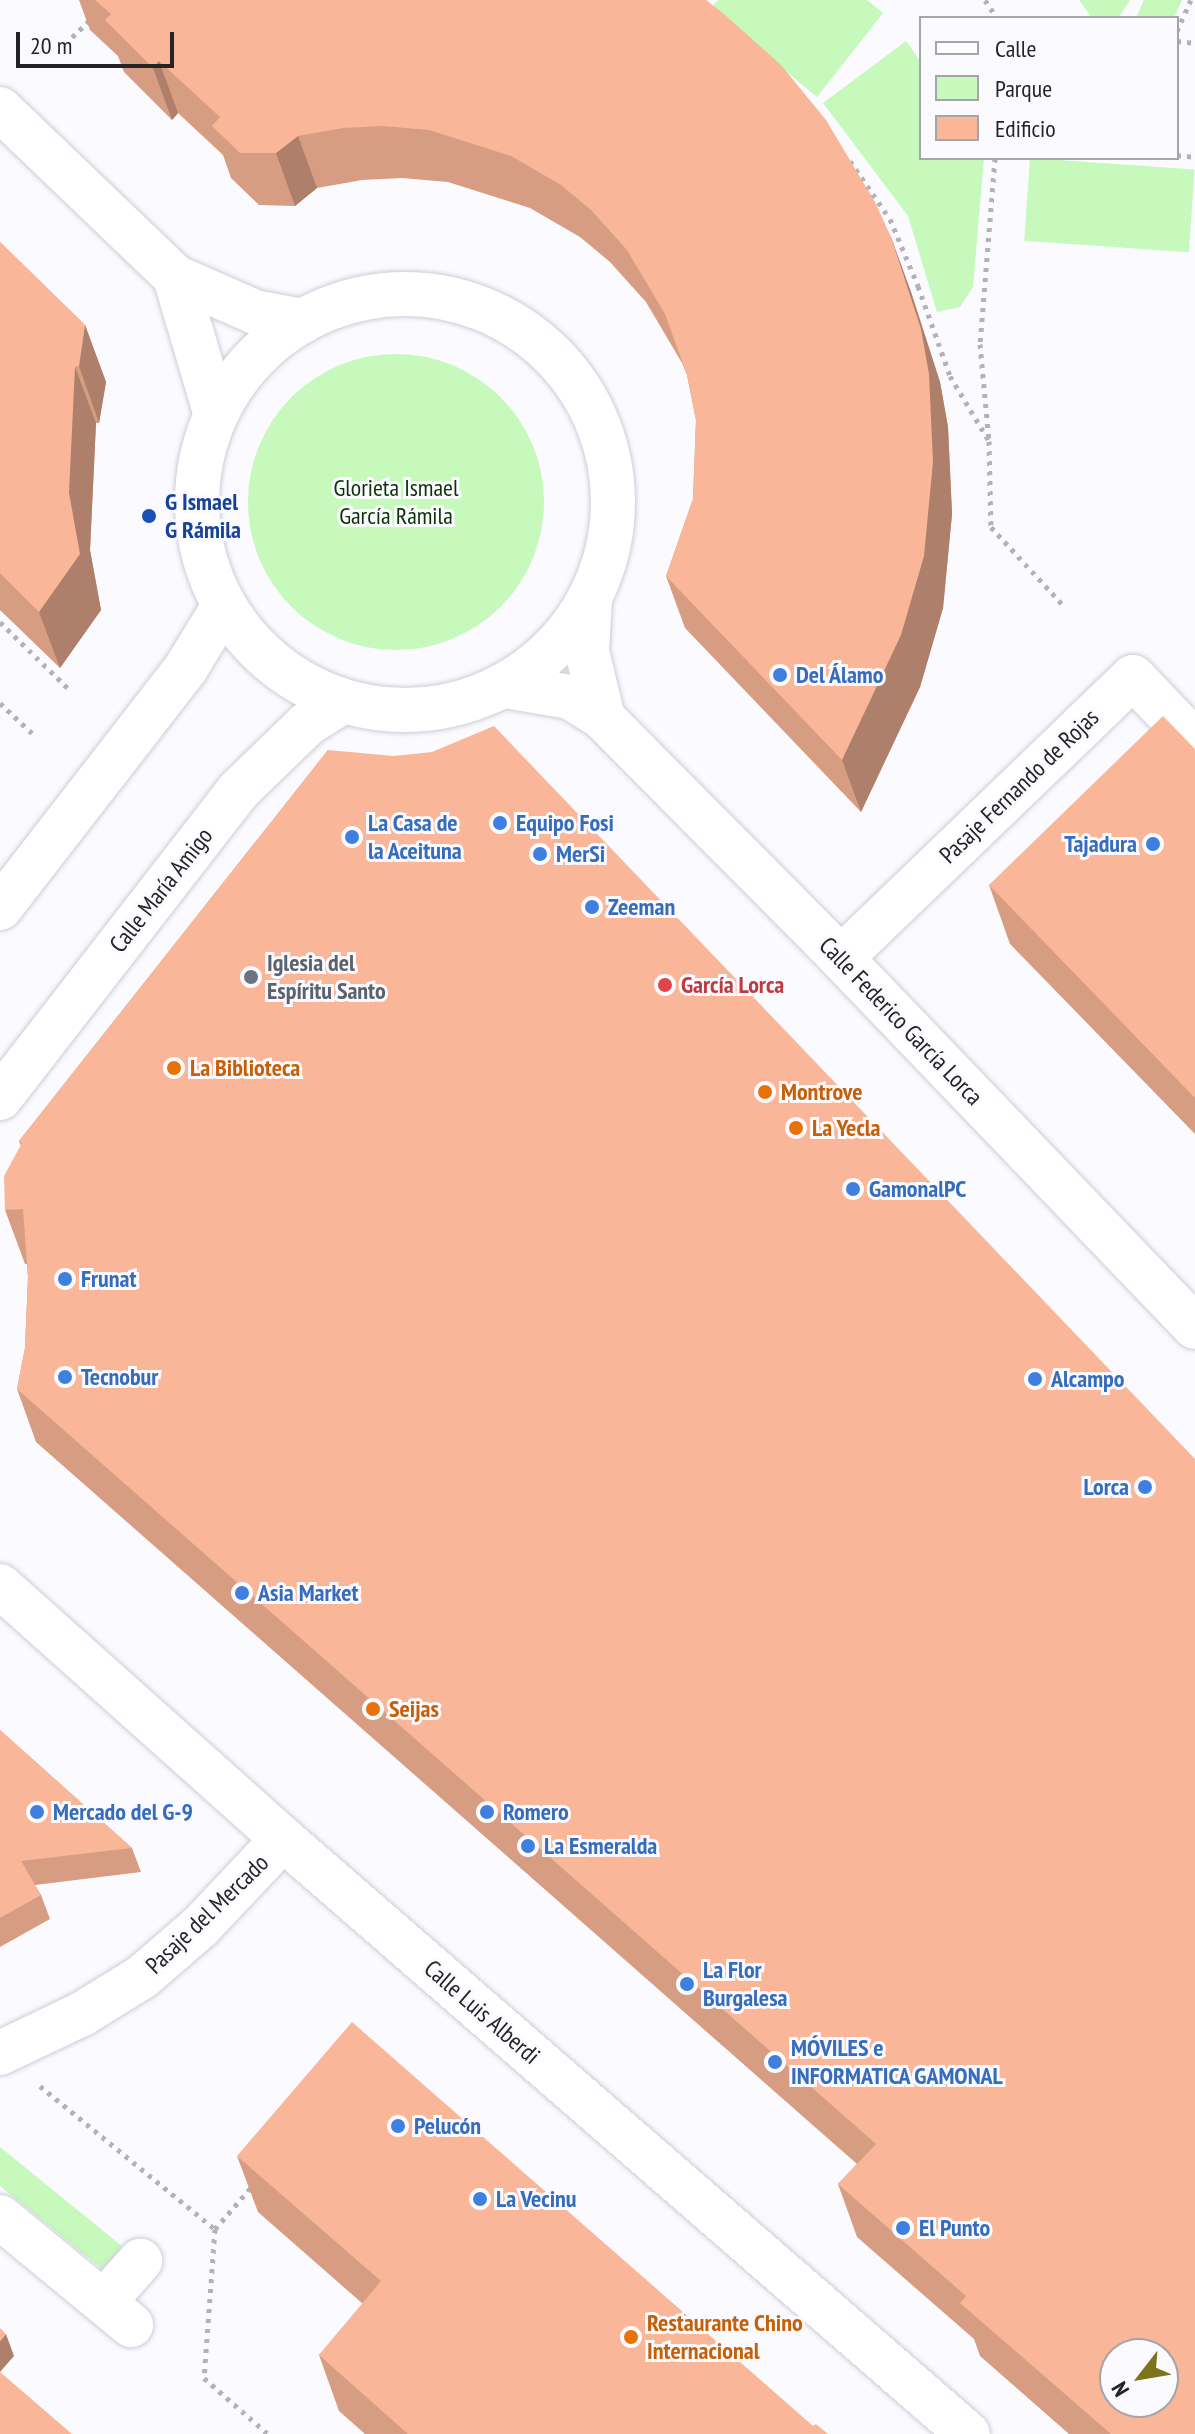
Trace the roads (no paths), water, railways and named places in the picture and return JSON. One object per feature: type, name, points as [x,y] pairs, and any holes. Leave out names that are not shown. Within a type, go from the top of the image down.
[{"type":"street","points":[[0,109],[175,277],[255,312],[303,321]]},
{"type":"street","points":[[175,277],[216,415]]},
{"type":"street","points":[[444,294],[503,316],[554,358],[579,389],[597,425],[609,463],[613,507],[606,559],[590,600],[570,632],[545,658],[505,686],[438,709],[382,711],[342,702],[290,678],[250,643],[224,606],[199,537],[196,510],[203,448],[216,415],[245,368],[276,338],[303,321],[321,311],[372,296],[444,294]]},
{"type":"street","points":[[590,600],[587,651],[603,718]]},
{"type":"street","points":[[0,908],[186,668],[224,606]]},
{"type":"street","name":"Pasaje Fernando de Rojas","points":[[841,958],[1133,677],[1195,742]]},
{"type":"street","name":"Calle Federico García Lorca","points":[[505,686],[570,697],[603,718],[841,958],[1195,1327]]},
{"type":"street","name":"Calle María Amigo","points":[[0,1098],[239,790],[307,724],[342,702]]},
{"type":"street","name":"Calle Luis Alberdi","points":[[0,1586],[283,1839],[968,2434]]},
{"type":"street","name":"Pasaje del Mercado","points":[[0,2053],[82,2014],[142,1977],[200,1927],[283,1839]]},
{"type":"street","points":[[0,2217],[118,2313],[140,2261]]},
{"type":"place","name":"G Ismael G Rámila","points":[[149,516]]},
{"type":"place","name":"Del Álamo","points":[[780,675]]},
{"type":"place","name":"Equipo Fosi","points":[[500,823]]},
{"type":"place","name":"La Casa de la Aceituna","points":[[352,837]]},
{"type":"place","name":"Tajadura","points":[[1153,844]]},
{"type":"place","name":"MerSi","points":[[540,854]]},
{"type":"place","name":"Zeeman","points":[[592,907]]},
{"type":"place","name":"Iglesia del Espíritu Santo","points":[[251,977]]},
{"type":"place","name":"García Lorca","points":[[665,985]]},
{"type":"place","name":"La Biblioteca","points":[[174,1068]]},
{"type":"place","name":"Montrove","points":[[765,1092]]},
{"type":"place","name":"La Yecla","points":[[796,1128]]},
{"type":"place","name":"GamonalPC","points":[[853,1189]]},
{"type":"place","name":"Frunat","points":[[65,1279]]},
{"type":"place","name":"Tecnobur","points":[[65,1377]]},
{"type":"place","name":"Alcampo","points":[[1035,1379]]},
{"type":"place","name":"Lorca","points":[[1145,1487]]},
{"type":"place","name":"Asia Market","points":[[242,1593]]},
{"type":"place","name":"Seijas","points":[[373,1709]]},
{"type":"place","name":"Mercado del G-9","points":[[37,1812]]},
{"type":"place","name":"Romero","points":[[487,1812]]},
{"type":"place","name":"La Esmeralda","points":[[528,1846]]},
{"type":"place","name":"La Flor Burgalesa","points":[[687,1984]]},
{"type":"place","name":"MÓVILES e INFORMATICA GAMONAL","points":[[775,2062]]},
{"type":"place","name":"Pelucón","points":[[398,2126]]},
{"type":"place","name":"La Vecinu","points":[[480,2199]]},
{"type":"place","name":"El Punto","points":[[903,2228]]},
{"type":"place","name":"Restaurante Chino Internacional","points":[[631,2337]]},
{"type":"park label","name":"Glorieta Ismael García Rámila","points":[[396,502]]}]
